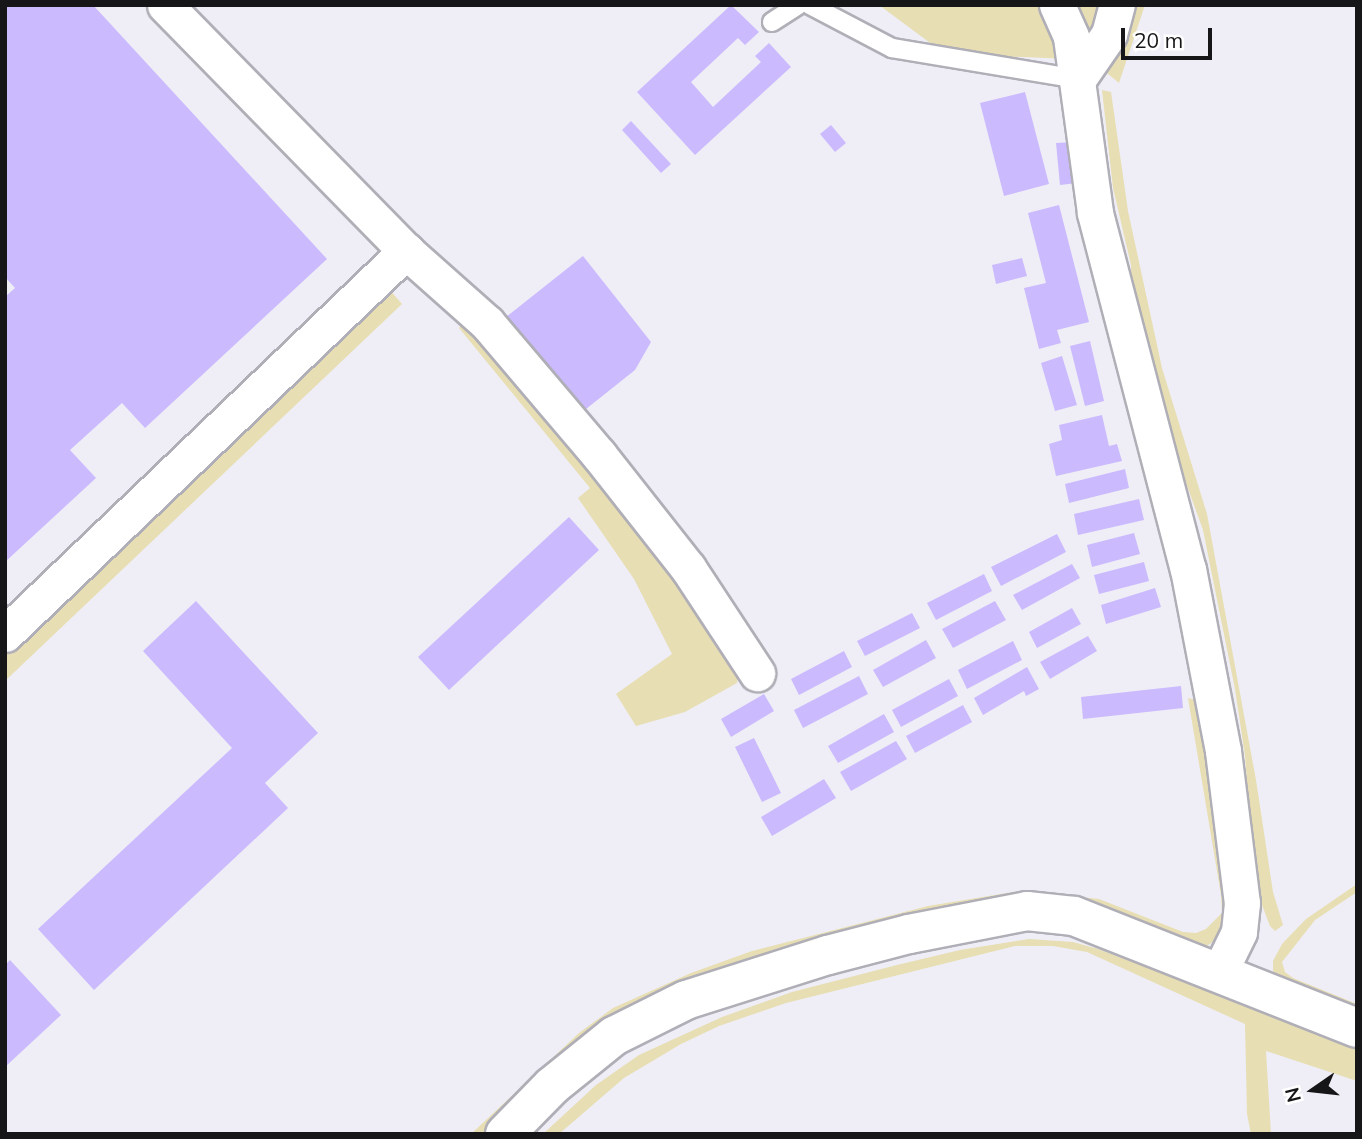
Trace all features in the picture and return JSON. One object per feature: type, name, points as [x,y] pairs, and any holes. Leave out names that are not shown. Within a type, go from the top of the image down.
[{"type":"street","points":[[165,5],[405,251],[487,323],[599,455],[688,568],[757,673]]},
{"type":"street","points":[[1057,5],[1071,37],[1096,213],[1188,569],[1223,751],[1242,903],[1239,932],[1220,971]]},
{"type":"street","points":[[1078,79],[1109,34],[1117,5]]},
{"type":"street","points":[[5,634],[405,251]]},
{"type":"street","points":[[505,1134],[582,1060],[614,1036],[686,1000],[909,934],[1027,911],[1074,916],[1220,971],[1357,1028]]},
{"type":"lane","points":[[772,22],[798,5]]},
{"type":"lane","points":[[810,5],[892,48],[1078,79]]},
{"type":"shaded area","points":[[879,5],[1050,5],[1070,59],[945,54]]},
{"type":"shaded area","points":[[1066,5],[1106,5],[1093,33],[1082,37]]},
{"type":"shaded area","points":[[1131,5],[1145,5],[1119,83],[1102,69]]},
{"type":"shaded area","points":[[1102,90],[1111,92],[1128,211],[1162,368],[1207,514],[1256,780],[1273,892],[1283,925],[1275,931],[1270,926],[1262,905],[1254,873],[1245,756],[1235,689],[1203,530],[1163,419],[1132,298],[1131,265],[1113,188]]},
{"type":"shaded area","points":[[388,288],[402,304],[5,681],[5,654]]},
{"type":"shaded area","points":[[465,321],[594,477],[704,621],[738,670],[737,683],[685,712],[636,726],[616,694],[672,654],[634,579],[578,498],[590,488],[459,328]]},
{"type":"shaded area","points":[[1188,698],[1199,701],[1237,908],[1218,938],[1207,946],[1196,949],[1113,916],[751,965],[493,1134],[471,1134],[579,1033],[613,1008],[691,973],[752,951],[928,906],[1020,891],[1099,899],[1183,932],[1196,933],[1206,929],[1222,913],[1221,895]]},
{"type":"shaded area","points":[[1357,884],[1357,892],[1315,920],[1282,962],[1285,972],[1293,978],[1357,1004],[1357,1013],[1279,980],[1273,971],[1273,961],[1282,944],[1306,919]]},
{"type":"shaded area","points":[[1029,939],[1073,942],[1098,949],[1357,1047],[1357,1081],[1266,1051],[1271,1134],[1251,1134],[1247,1114],[1245,1024],[1087,952],[1053,946],[1015,946],[786,1003],[719,1026],[681,1044],[624,1078],[559,1134],[543,1134],[596,1085],[639,1055],[722,1017],[792,992],[897,965],[960,950]]},
{"type":"building","points":[[5,5],[93,5],[327,259],[145,428],[122,403],[70,450],[96,478],[5,562],[5,297],[15,288],[5,277]]},
{"type":"building","points":[[731,5],[759,32],[745,45],[738,38],[691,82],[713,107],[761,62],[755,56],[769,43],[791,67],[695,155],[637,92]]},
{"type":"building","points":[[1025,92],[1049,184],[1004,196],[980,103]]},
{"type":"building","points":[[631,121],[671,164],[661,173],[622,130]]},
{"type":"building","points":[[831,125],[846,143],[835,152],[820,134]]},
{"type":"building","points":[[1073,142],[1077,183],[1060,185],[1056,143]]},
{"type":"building","points":[[1059,205],[1089,322],[1057,330],[1061,343],[1039,349],[1024,288],[1046,283],[1028,213]]},
{"type":"building","points":[[583,256],[651,342],[635,370],[576,417],[501,321]]},
{"type":"building","points":[[1022,258],[1027,276],[996,284],[992,265]]},
{"type":"building","points":[[1090,341],[1104,401],[1085,406],[1070,346]]},
{"type":"building","points":[[1062,356],[1077,405],[1055,411],[1041,363]]},
{"type":"building","points":[[1102,415],[1109,446],[1117,444],[1122,461],[1056,476],[1049,444],[1062,440],[1059,425]]},
{"type":"building","points":[[1125,469],[1129,488],[1069,503],[1065,484]]},
{"type":"building","points":[[1139,499],[1144,520],[1078,535],[1074,514]]},
{"type":"building","points":[[569,517],[599,550],[449,690],[418,657]]},
{"type":"building","points":[[1134,533],[1140,554],[1092,567],[1087,545]]},
{"type":"building","points":[[1057,534],[1066,552],[1001,586],[991,567]]},
{"type":"building","points":[[1144,562],[1149,581],[1099,594],[1094,575]]},
{"type":"building","points":[[1072,564],[1080,578],[1022,610],[1013,595]]},
{"type":"building","points":[[984,574],[992,591],[936,620],[927,603]]},
{"type":"building","points":[[1155,588],[1161,607],[1106,624],[1101,605]]},
{"type":"building","points":[[196,601],[318,733],[265,783],[288,808],[94,990],[38,929],[232,748],[143,651]]},
{"type":"building","points":[[995,601],[1006,620],[953,648],[942,629]]},
{"type":"building","points":[[1072,608],[1081,624],[1037,648],[1029,632]]},
{"type":"building","points":[[912,613],[920,628],[865,656],[857,641]]},
{"type":"building","points":[[1088,636],[1097,651],[1050,679],[1040,662]]},
{"type":"building","points":[[926,640],[936,658],[883,687],[873,670]]},
{"type":"building","points":[[1013,641],[1022,660],[967,689],[958,670]]},
{"type":"building","points":[[844,651],[852,667],[799,695],[791,679]]},
{"type":"building","points":[[1027,667],[1039,689],[1026,696],[1024,691],[983,715],[974,698]]},
{"type":"building","points":[[859,676],[868,694],[803,728],[794,710]]},
{"type":"building","points":[[949,679],[958,696],[901,727],[892,710]]},
{"type":"building","points":[[1181,686],[1183,708],[1083,719],[1081,697]]},
{"type":"building","points":[[764,694],[774,711],[731,737],[721,719]]},
{"type":"building","points":[[963,705],[972,722],[915,753],[906,736]]},
{"type":"building","points":[[884,714],[894,732],[838,763],[828,746]]},
{"type":"building","points":[[754,738],[781,793],[762,802],[735,747]]},
{"type":"building","points":[[896,741],[907,759],[851,791],[840,772]]},
{"type":"building","points":[[824,779],[836,798],[772,836],[761,817]]},
{"type":"building","points":[[10,960],[61,1015],[5,1067],[5,965]]}]
